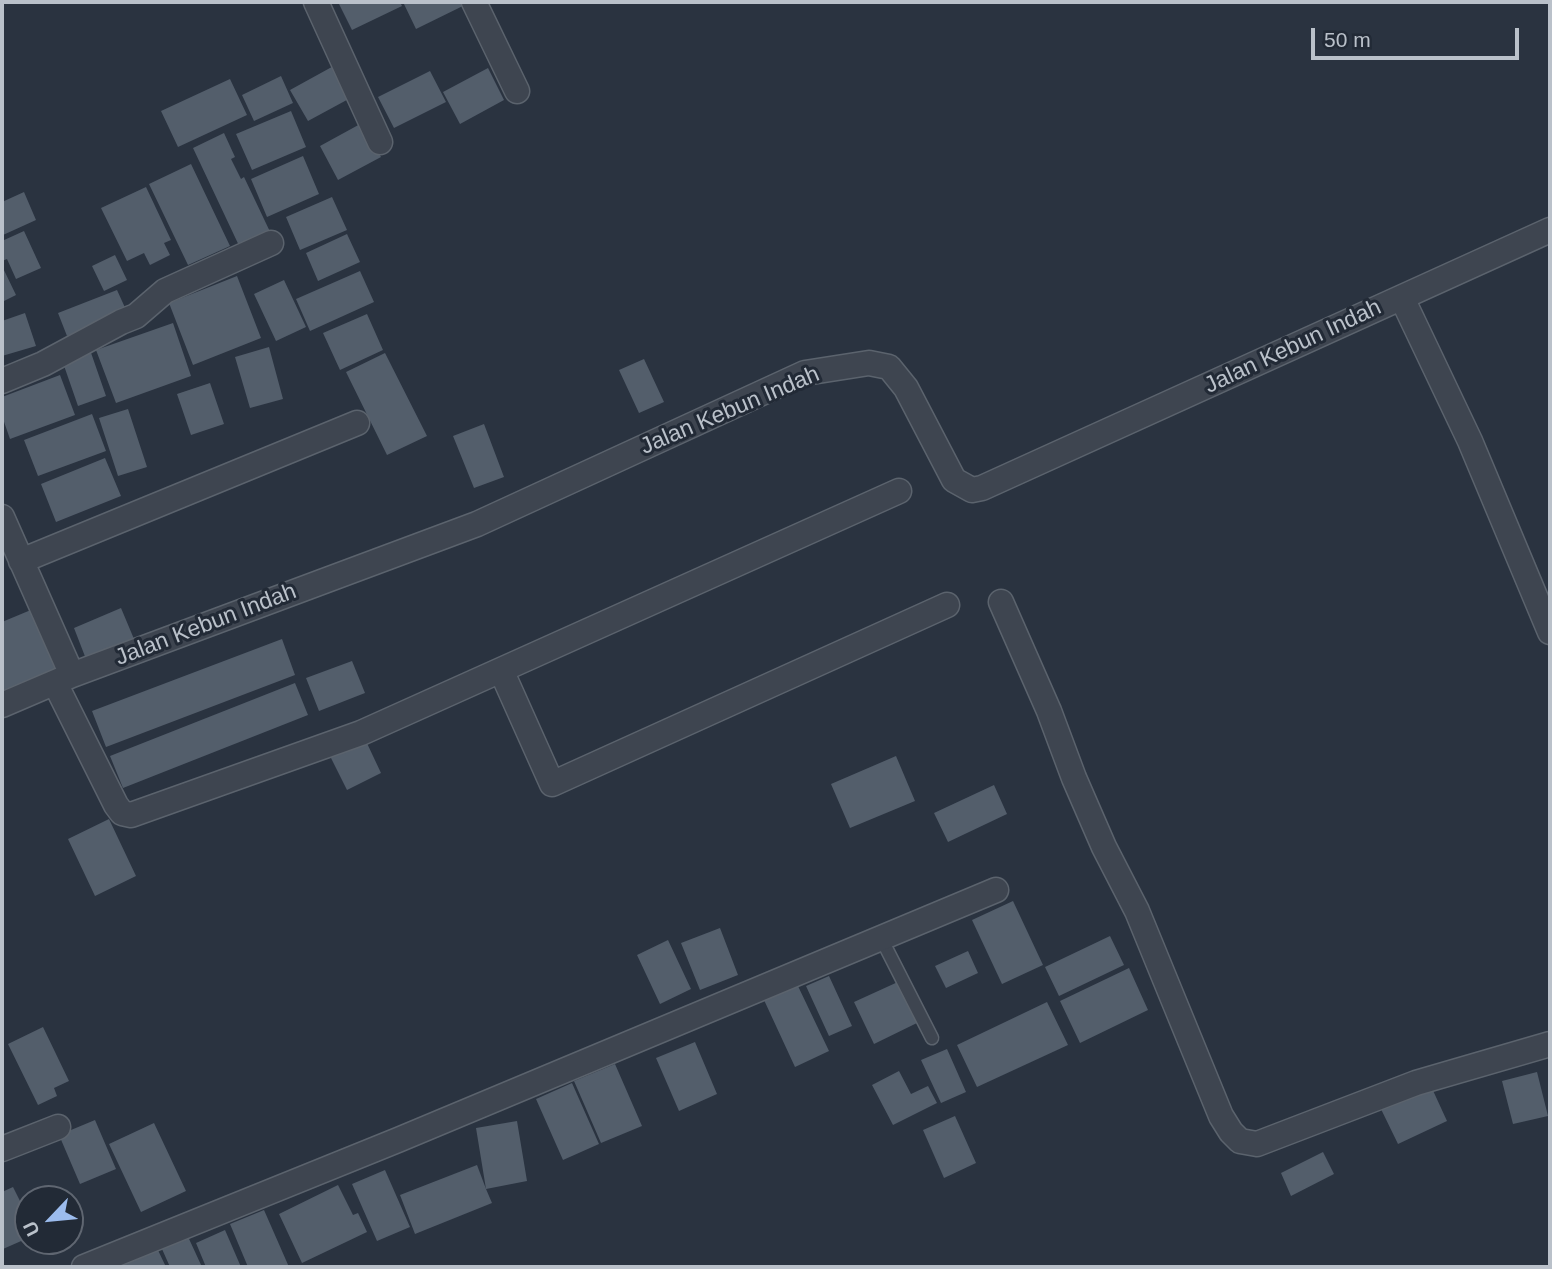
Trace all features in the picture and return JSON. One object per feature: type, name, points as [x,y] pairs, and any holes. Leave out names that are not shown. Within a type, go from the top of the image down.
[{"type":"street","points":[[316,2],[380,142]]},
{"type":"street","points":[[474,2],[517,91]]},
{"type":"street","name":"Jalan Kebun Indah","points":[[2,705],[64,679],[477,524],[805,373],[869,363],[889,367],[906,388],[954,480],[972,489],[982,488],[1550,230]]},
{"type":"street","points":[[2,381],[43,364],[136,316],[165,291],[271,243]]},
{"type":"street","points":[[1402,298],[1470,441],[1550,632]]},
{"type":"street","points":[[21,561],[357,424]]},
{"type":"street","points":[[4,528],[21,561],[64,679],[116,805],[127,816],[162,806],[361,733],[899,491]]},
{"type":"street","points":[[1001,602],[1104,847],[1137,911],[1221,1116],[1240,1141],[1257,1144],[1416,1083],[1550,1044]]},
{"type":"street","points":[[501,670],[552,783],[947,605]]},
{"type":"street","points":[[84,1267],[398,1140],[996,890]]},
{"type":"street","points":[[2,1149],[58,1127]]},
{"type":"lane","points":[[881,938],[932,1038]]},
{"type":"building","points":[[338,2],[400,2],[402,6],[352,30]]},
{"type":"building","points":[[403,2],[471,2],[416,29]]},
{"type":"building","points":[[339,63],[356,95],[308,121],[290,90]]},
{"type":"building","points":[[488,68],[504,100],[460,124],[443,92]]},
{"type":"building","points":[[430,71],[446,102],[394,128],[378,97]]},
{"type":"building","points":[[281,76],[293,103],[254,121],[242,95]]},
{"type":"building","points":[[230,79],[247,115],[178,147],[161,111]]},
{"type":"building","points":[[291,111],[306,147],[252,170],[236,134]]},
{"type":"building","points":[[362,123],[381,157],[338,180],[320,146]]},
{"type":"building","points":[[224,133],[235,157],[231,159],[241,179],[244,177],[273,238],[242,252],[193,148]]},
{"type":"building","points":[[303,156],[319,194],[267,217],[251,179]]},
{"type":"building","points":[[191,164],[230,246],[188,265],[149,184]]},
{"type":"building","points":[[146,187],[171,240],[164,243],[170,255],[150,265],[144,253],[127,261],[101,208]]},
{"type":"building","points":[[24,192],[36,220],[3,235],[2,202]]},
{"type":"building","points":[[332,197],[347,230],[300,250],[286,217]]},
{"type":"building","points":[[24,231],[41,268],[16,279],[7,259],[2,261],[2,241]]},
{"type":"building","points":[[347,234],[360,262],[318,281],[306,253]]},
{"type":"building","points":[[115,255],[127,280],[104,291],[92,266]]},
{"type":"building","points":[[2,266],[16,295],[2,302]]},
{"type":"building","points":[[360,271],[374,302],[310,331],[296,299]]},
{"type":"building","points":[[237,276],[261,338],[193,365],[169,303]]},
{"type":"building","points":[[284,280],[306,327],[276,341],[254,294]]},
{"type":"building","points":[[117,290],[127,312],[67,336],[58,313]]},
{"type":"building","points":[[25,313],[36,346],[2,356],[2,321]]},
{"type":"building","points":[[367,314],[383,350],[340,370],[323,333]]},
{"type":"building","points":[[173,323],[191,376],[116,403],[96,350]]},
{"type":"building","points":[[89,347],[106,396],[78,406],[61,357]]},
{"type":"building","points":[[269,347],[283,399],[250,408],[235,357]]},
{"type":"building","points":[[385,353],[427,436],[387,455],[346,372]]},
{"type":"building","points":[[644,359],[664,402],[639,413],[619,370]]},
{"type":"building","points":[[60,375],[75,415],[10,439],[2,416],[2,397]]},
{"type":"building","points":[[210,383],[224,424],[191,435],[177,394]]},
{"type":"building","points":[[128,409],[147,467],[118,476],[99,418]]},
{"type":"building","points":[[92,414],[106,451],[38,476],[24,440]]},
{"type":"building","points":[[484,424],[504,477],[474,488],[453,436]]},
{"type":"building","points":[[105,458],[121,496],[56,522],[41,484]]},
{"type":"building","points":[[38,607],[66,674],[2,701],[2,622]]},
{"type":"building","points":[[121,608],[134,639],[86,659],[74,628]]},
{"type":"building","points":[[282,639],[295,675],[106,747],[92,711]]},
{"type":"building","points":[[352,661],[365,693],[319,711],[306,678]]},
{"type":"building","points":[[295,683],[308,715],[123,788],[110,756]]},
{"type":"building","points":[[365,739],[381,773],[347,790],[330,756]]},
{"type":"building","points":[[896,756],[915,801],[850,828],[831,784]]},
{"type":"building","points":[[994,785],[1007,814],[948,842],[934,813]]},
{"type":"building","points":[[109,819],[136,876],[95,896],[68,839]]},
{"type":"building","points":[[1013,901],[1043,965],[1002,984],[972,920]]},
{"type":"building","points":[[720,928],[738,975],[700,990],[681,943]]},
{"type":"building","points":[[1110,936],[1124,965],[1059,996],[1045,967]]},
{"type":"building","points":[[668,940],[691,989],[660,1004],[637,955]]},
{"type":"building","points":[[968,951],[978,973],[946,988],[935,966]]},
{"type":"building","points":[[1129,968],[1148,1010],[1080,1043],[1060,1001]]},
{"type":"building","points":[[829,976],[852,1026],[829,1036],[806,986]]},
{"type":"building","points":[[900,981],[919,1022],[874,1044],[854,1002]]},
{"type":"building","points":[[797,984],[829,1051],[795,1067],[764,1000]]},
{"type":"building","points":[[1047,1002],[1068,1045],[977,1087],[957,1045]]},
{"type":"building","points":[[43,1027],[69,1081],[54,1088],[57,1096],[38,1105],[8,1044]]},
{"type":"building","points":[[695,1042],[717,1094],[679,1111],[656,1058]]},
{"type":"building","points":[[947,1049],[966,1092],[941,1103],[921,1060]]},
{"type":"building","points":[[615,1064],[642,1126],[601,1143],[574,1081]]},
{"type":"building","points":[[899,1071],[911,1094],[928,1086],[937,1103],[893,1125],[872,1085]]},
{"type":"building","points":[[1537,1072],[1548,1116],[1513,1124],[1502,1081]]},
{"type":"building","points":[[572,1083],[599,1144],[563,1160],[536,1099]]},
{"type":"building","points":[[1430,1084],[1447,1121],[1398,1144],[1380,1107]]},
{"type":"building","points":[[955,1116],[976,1163],[944,1178],[923,1130]]},
{"type":"building","points":[[95,1120],[116,1169],[80,1184],[59,1135]]},
{"type":"building","points":[[517,1121],[527,1181],[486,1189],[476,1128]]},
{"type":"building","points":[[154,1123],[186,1191],[141,1212],[109,1144]]},
{"type":"building","points":[[1323,1152],[1334,1174],[1291,1196],[1281,1173]]},
{"type":"building","points":[[477,1165],[492,1203],[415,1234],[400,1195]]},
{"type":"building","points":[[385,1170],[410,1227],[377,1241],[352,1184]]},
{"type":"building","points":[[338,1185],[353,1215],[358,1213],[367,1232],[302,1263],[279,1214]]},
{"type":"building","points":[[13,1187],[14,1189],[14,1244],[3,1249],[2,1192]]},
{"type":"building","points":[[264,1210],[289,1267],[248,1267],[230,1224]]},
{"type":"building","points":[[184,1228],[202,1267],[170,1267],[158,1240]]},
{"type":"building","points":[[225,1230],[241,1267],[206,1267],[196,1243]]},
{"type":"building","points":[[156,1246],[166,1267],[107,1267]]}]
